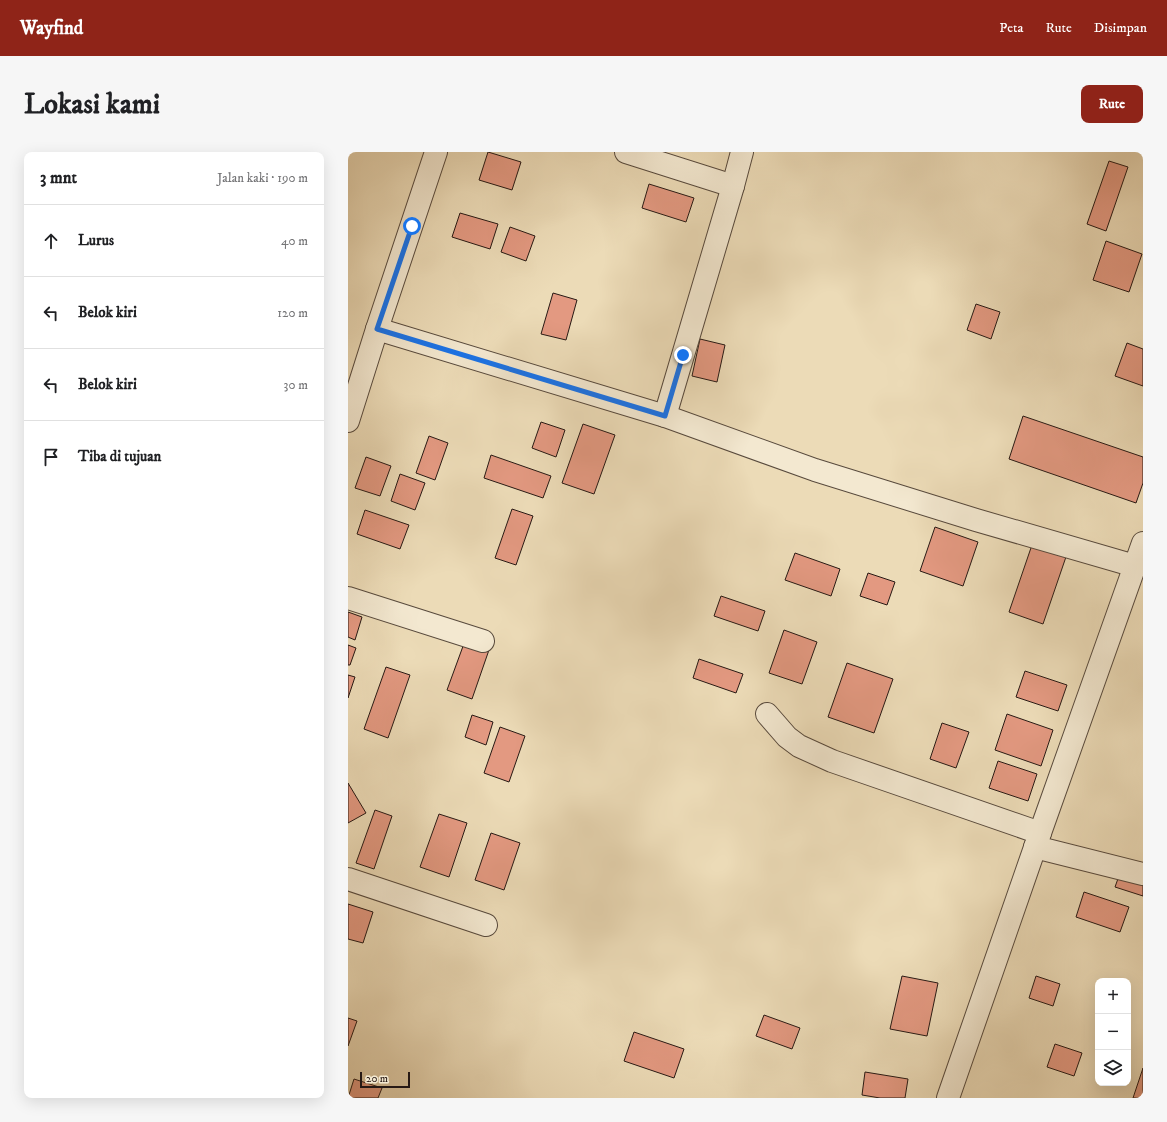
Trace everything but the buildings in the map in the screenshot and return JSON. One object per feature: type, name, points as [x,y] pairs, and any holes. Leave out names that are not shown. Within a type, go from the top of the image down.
[{"type":"street","points":[[348,421],[436,152]]},
{"type":"street","points":[[626,152],[733,186]]},
{"type":"street","points":[[665,416],[742,152]]},
{"type":"street","points":[[377,329],[665,416],[815,470],[976,520],[1135,566]]},
{"type":"street","points":[[948,1098],[1037,840],[1143,543]]},
{"type":"street","points":[[348,598],[483,641]]},
{"type":"street","points":[[767,714],[787,738],[799,746],[832,761],[1037,840],[1143,874]]},
{"type":"street","points":[[348,879],[486,925]]},
{"type":"route","points":[[412,226],[377,329],[665,416],[683,355]]}]
